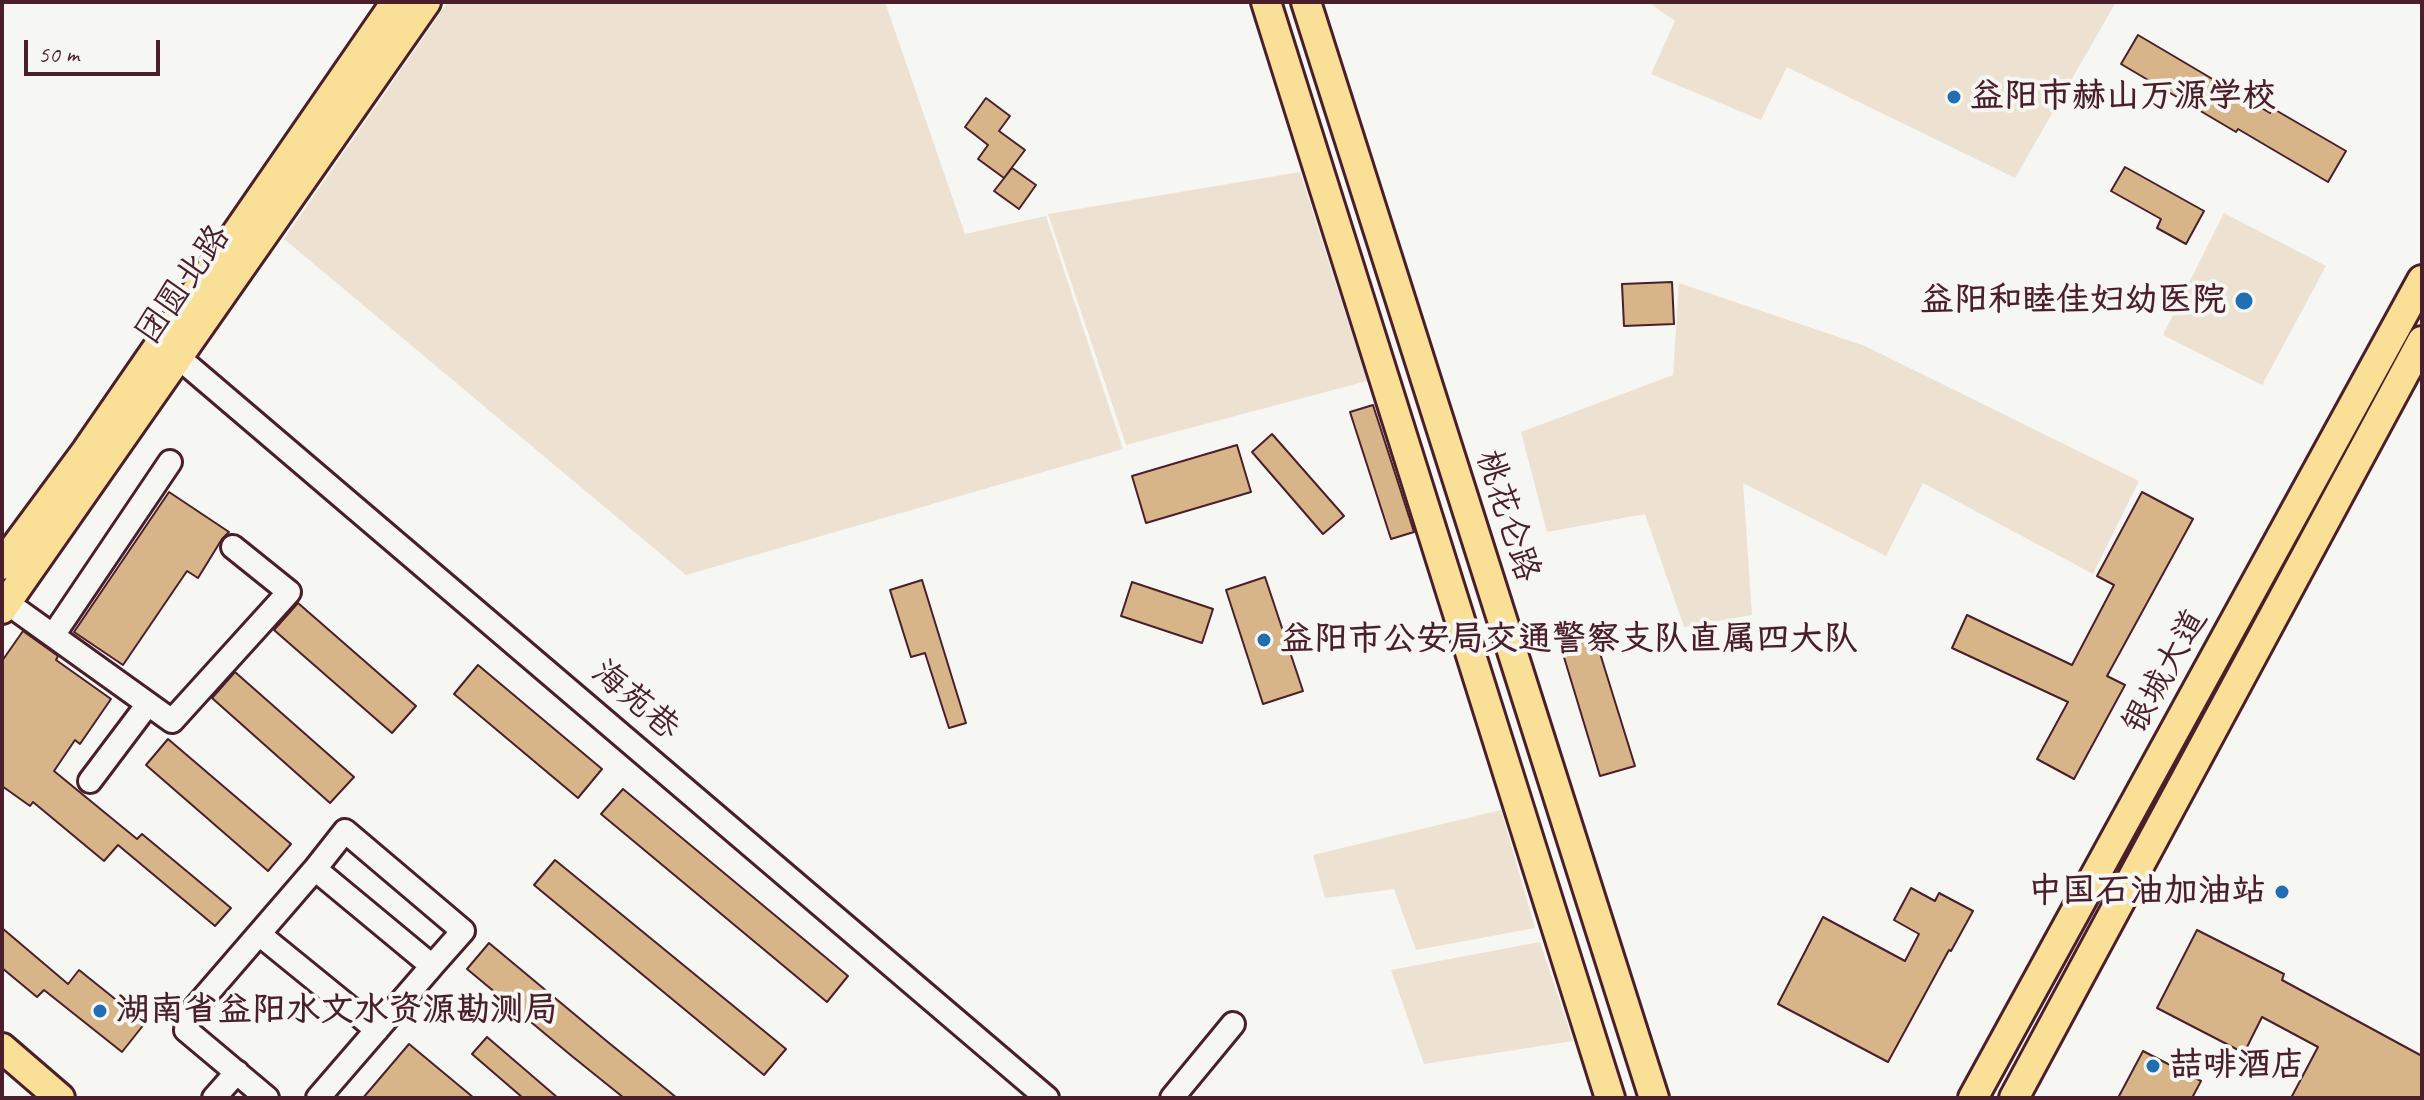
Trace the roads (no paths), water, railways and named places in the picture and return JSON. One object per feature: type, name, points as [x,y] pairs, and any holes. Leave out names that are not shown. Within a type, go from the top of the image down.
[{"type":"main road","name":"团圆北路","points":[[2,565],[87,450],[396,2]]},
{"type":"main road","name":"团圆北路","points":[[4,606],[426,2]]},
{"type":"main road","points":[[1266,2],[1610,1098]]},
{"type":"main road","name":"桃花仑路","points":[[1306,2],[1654,1098]]},
{"type":"main road","name":"银城大道","points":[[1973,1098],[2422,280]]},
{"type":"main road","name":"银城大道","points":[[2014,1098],[2422,341]]},
{"type":"main road","points":[[2,1048],[60,1098]]},
{"type":"street","name":"海苑巷","points":[[178,357],[1047,1098]]},
{"type":"street","points":[[54,634],[170,462]]},
{"type":"street","points":[[4,606],[54,634],[78,655],[172,721],[289,592],[233,547]]},
{"type":"street","points":[[90,781],[148,704]]},
{"type":"street","points":[[267,1098],[186,1030],[188,1016],[345,831],[463,931],[318,1098]]},
{"type":"street","points":[[315,869],[432,966]]},
{"type":"street","points":[[259,934],[377,1030]]},
{"type":"street","points":[[1172,1098],[1233,1024]]},
{"type":"street","points":[[214,1098],[237,1072]]},
{"type":"place","name":"益阳市赫山万源学校","points":[[1954,97]]},
{"type":"place","name":"益阳和睦佳妇幼医院","points":[[2244,301]]},
{"type":"place","name":"益阳市公安局交通警察支队直属四大队","points":[[1264,640]]},
{"type":"place","name":"中国石油加油站","points":[[2282,892]]},
{"type":"place","name":"湖南省益阳水文水资源勘测局","points":[[100,1011]]},
{"type":"place","name":"喆啡酒店","points":[[2153,1066]]}]
